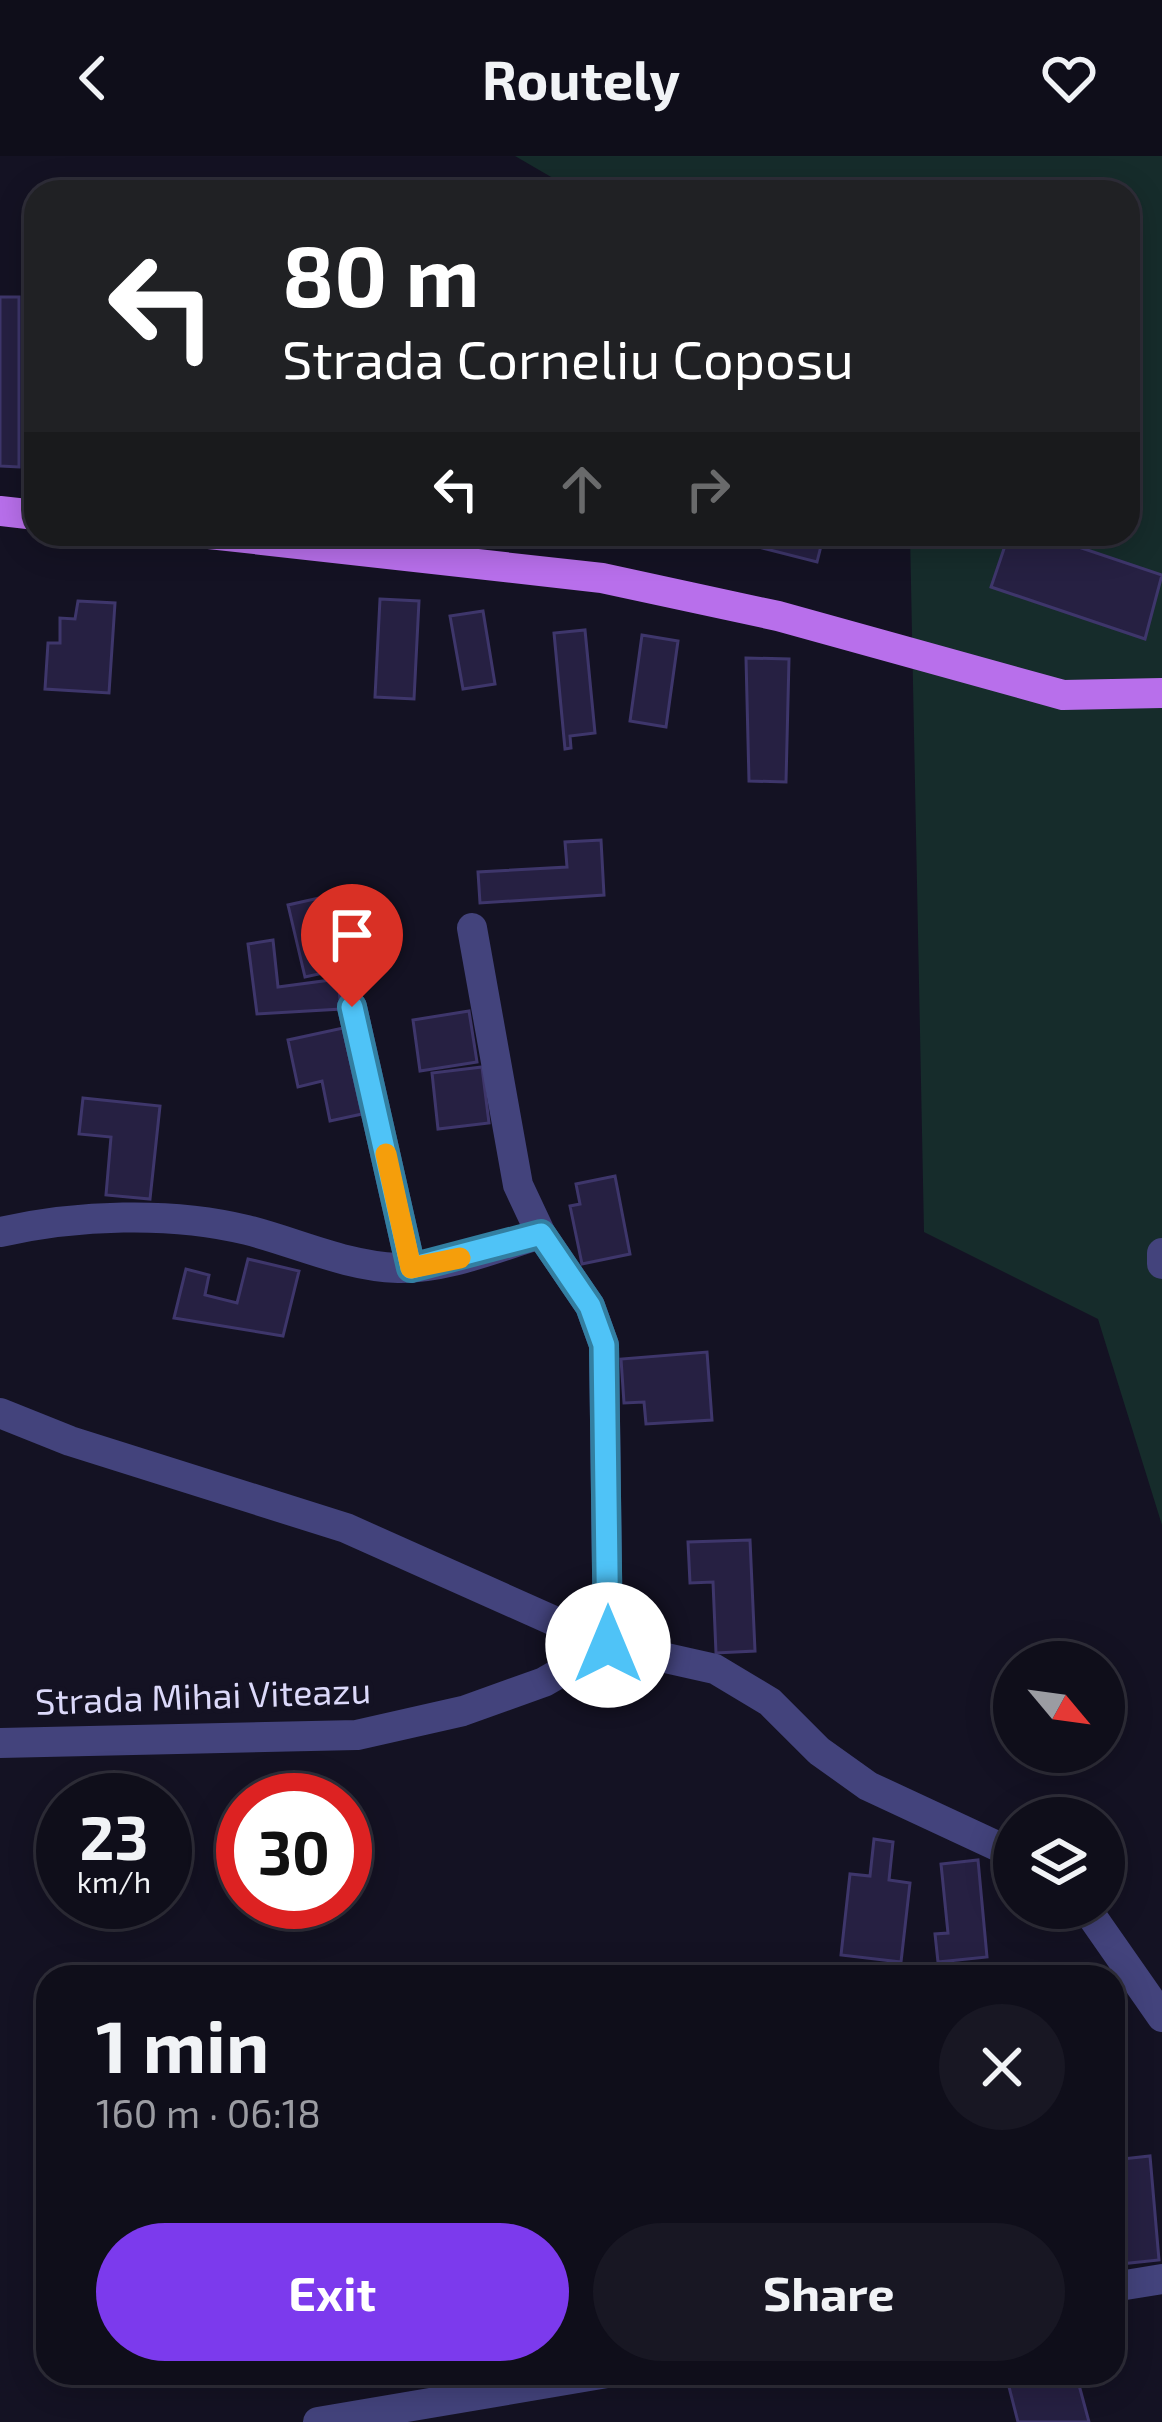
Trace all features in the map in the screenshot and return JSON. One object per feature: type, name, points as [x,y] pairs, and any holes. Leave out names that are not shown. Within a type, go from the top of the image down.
[{"type":"main road","points":[[315,546],[602,578],[1064,695],[1162,693]]},
{"type":"street","points":[[472,928],[518,1185],[541,1234],[590,1306],[604,1345],[608,1645]]},
{"type":"street","points":[[352,1007],[411,1268]]},
{"type":"street","points":[[0,1232],[46,1222],[168,1220],[244,1229],[365,1265],[411,1268],[541,1234]]},
{"type":"street","points":[[1162,1253],[1162,1264]]},
{"type":"street","points":[[0,1413],[70,1441],[346,1528],[608,1645],[715,1669],[770,1702],[819,1750],[868,1786],[993,1844]]},
{"type":"street","name":"Strada Mihai Viteazu","points":[[0,1743],[357,1735],[463,1711],[524,1690],[608,1645]]},
{"type":"street","points":[[1101,1929],[1162,2017]]},
{"type":"street","points":[[1125,2285],[1162,2278]]},
{"type":"street","points":[[319,2422],[536,2385]]},
{"type":"green space","points":[[515,156],[1162,156],[1162,1525],[1098,1319],[924,1232],[910,546],[1140,546],[1140,180],[556,180]]},
{"type":"building","points":[[0,297],[19,297],[19,467],[0,466]]},
{"type":"building","points":[[762,546],[821,546],[817,562]]},
{"type":"building","points":[[1005,546],[1076,546],[1162,575],[1145,639],[991,587]]},
{"type":"building","points":[[380,599],[419,601],[414,699],[375,697]]},
{"type":"building","points":[[78,601],[115,603],[109,693],[45,689],[48,643],[60,643],[60,618],[75,619]]},
{"type":"building","points":[[483,611],[495,684],[463,689],[450,616]]},
{"type":"building","points":[[585,630],[595,733],[570,736],[571,748],[565,749],[554,633]]},
{"type":"building","points":[[642,635],[678,641],[666,727],[630,721]]},
{"type":"building","points":[[746,658],[789,659],[786,782],[749,781]]},
{"type":"building","points":[[601,840],[604,895],[480,903],[478,872],[567,867],[565,842]]},
{"type":"building","points":[[319,898],[324,920],[343,915],[355,966],[305,977],[288,905]]},
{"type":"building","points":[[273,940],[278,987],[338,979],[341,1009],[257,1014],[248,944]]},
{"type":"building","points":[[469,1011],[477,1062],[420,1071],[413,1020]]},
{"type":"building","points":[[343,1028],[362,1114],[330,1121],[322,1081],[298,1087],[288,1040]]},
{"type":"building","points":[[482,1067],[489,1123],[438,1129],[432,1073]]},
{"type":"building","points":[[83,1098],[160,1106],[150,1199],[106,1195],[111,1137],[79,1134]]},
{"type":"building","points":[[615,1176],[630,1254],[582,1264],[570,1206],[580,1204],[576,1184]]},
{"type":"building","points":[[248,1259],[299,1271],[283,1336],[174,1318],[186,1269],[209,1275],[205,1295],[237,1303]]},
{"type":"building","points":[[707,1352],[712,1420],[646,1424],[644,1402],[624,1403],[621,1359]]},
{"type":"building","points":[[750,1540],[755,1651],[716,1653],[713,1582],[690,1583],[688,1542]]},
{"type":"building","points":[[874,1839],[893,1842],[889,1880],[910,1883],[901,1962],[841,1955],[850,1874],[870,1876]]},
{"type":"building","points":[[978,1860],[987,1957],[938,1962],[935,1934],[948,1933],[941,1864]]},
{"type":"building","points":[[1150,2156],[1159,2260],[1125,2263],[1125,2159]]},
{"type":"building","points":[[1009,2385],[1079,2385],[1089,2422],[1018,2422]]},
{"type":"slow traffic","points":[[386,1154],[411,1268],[460,1258]]},
{"type":"route","points":[[352,1007],[411,1268],[441,1264],[541,1234],[590,1306],[604,1345],[608,1645]]}]
